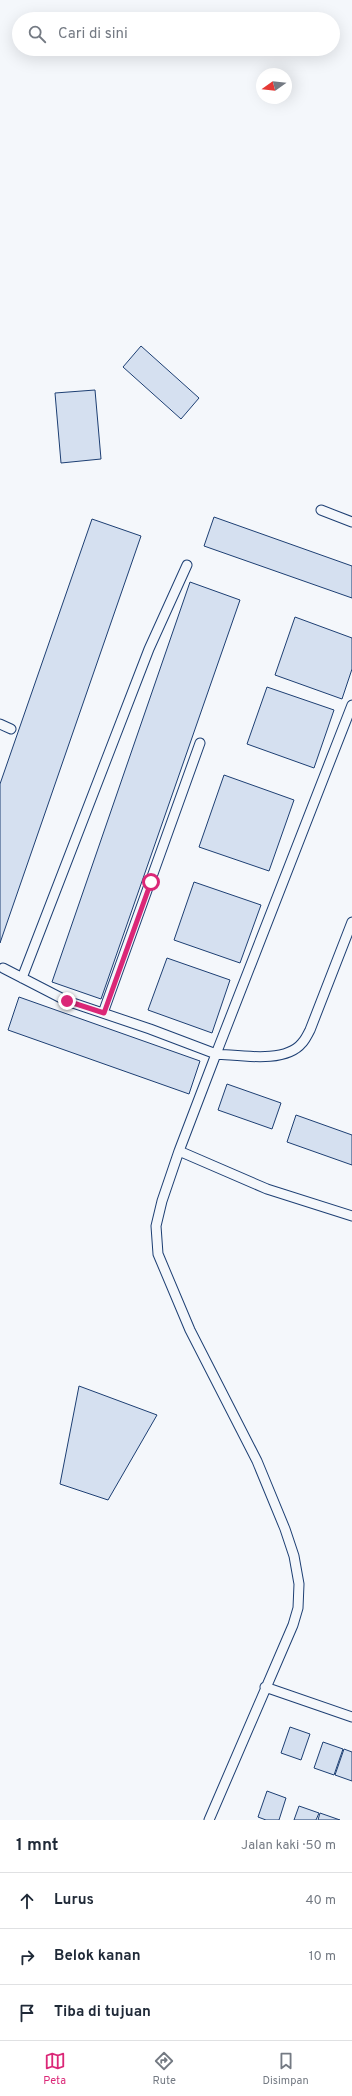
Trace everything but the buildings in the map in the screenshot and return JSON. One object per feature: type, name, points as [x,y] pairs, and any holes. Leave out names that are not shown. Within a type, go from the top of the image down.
[{"type":"lane","points":[[321,510],[352,522]]},
{"type":"lane","points":[[22,978],[149,649],[187,565]]},
{"type":"lane","points":[[209,1820],[293,1625],[298,1608],[299,1584],[294,1556],[285,1529],[256,1461],[190,1330],[158,1254],[156,1226],[162,1201],[178,1151],[352,705]]},
{"type":"lane","points":[[0,724],[11,729]]},
{"type":"lane","points":[[104,1013],[200,743]]},
{"type":"lane","points":[[3,968],[67,1001],[216,1054],[266,1057],[284,1053],[302,1044],[310,1030],[352,922]]},
{"type":"lane","points":[[178,1151],[267,1189],[352,1216]]},
{"type":"lane","points":[[266,1687],[352,1717]]},
{"type":"route","points":[[67,1001],[104,1013],[151,882]]}]
